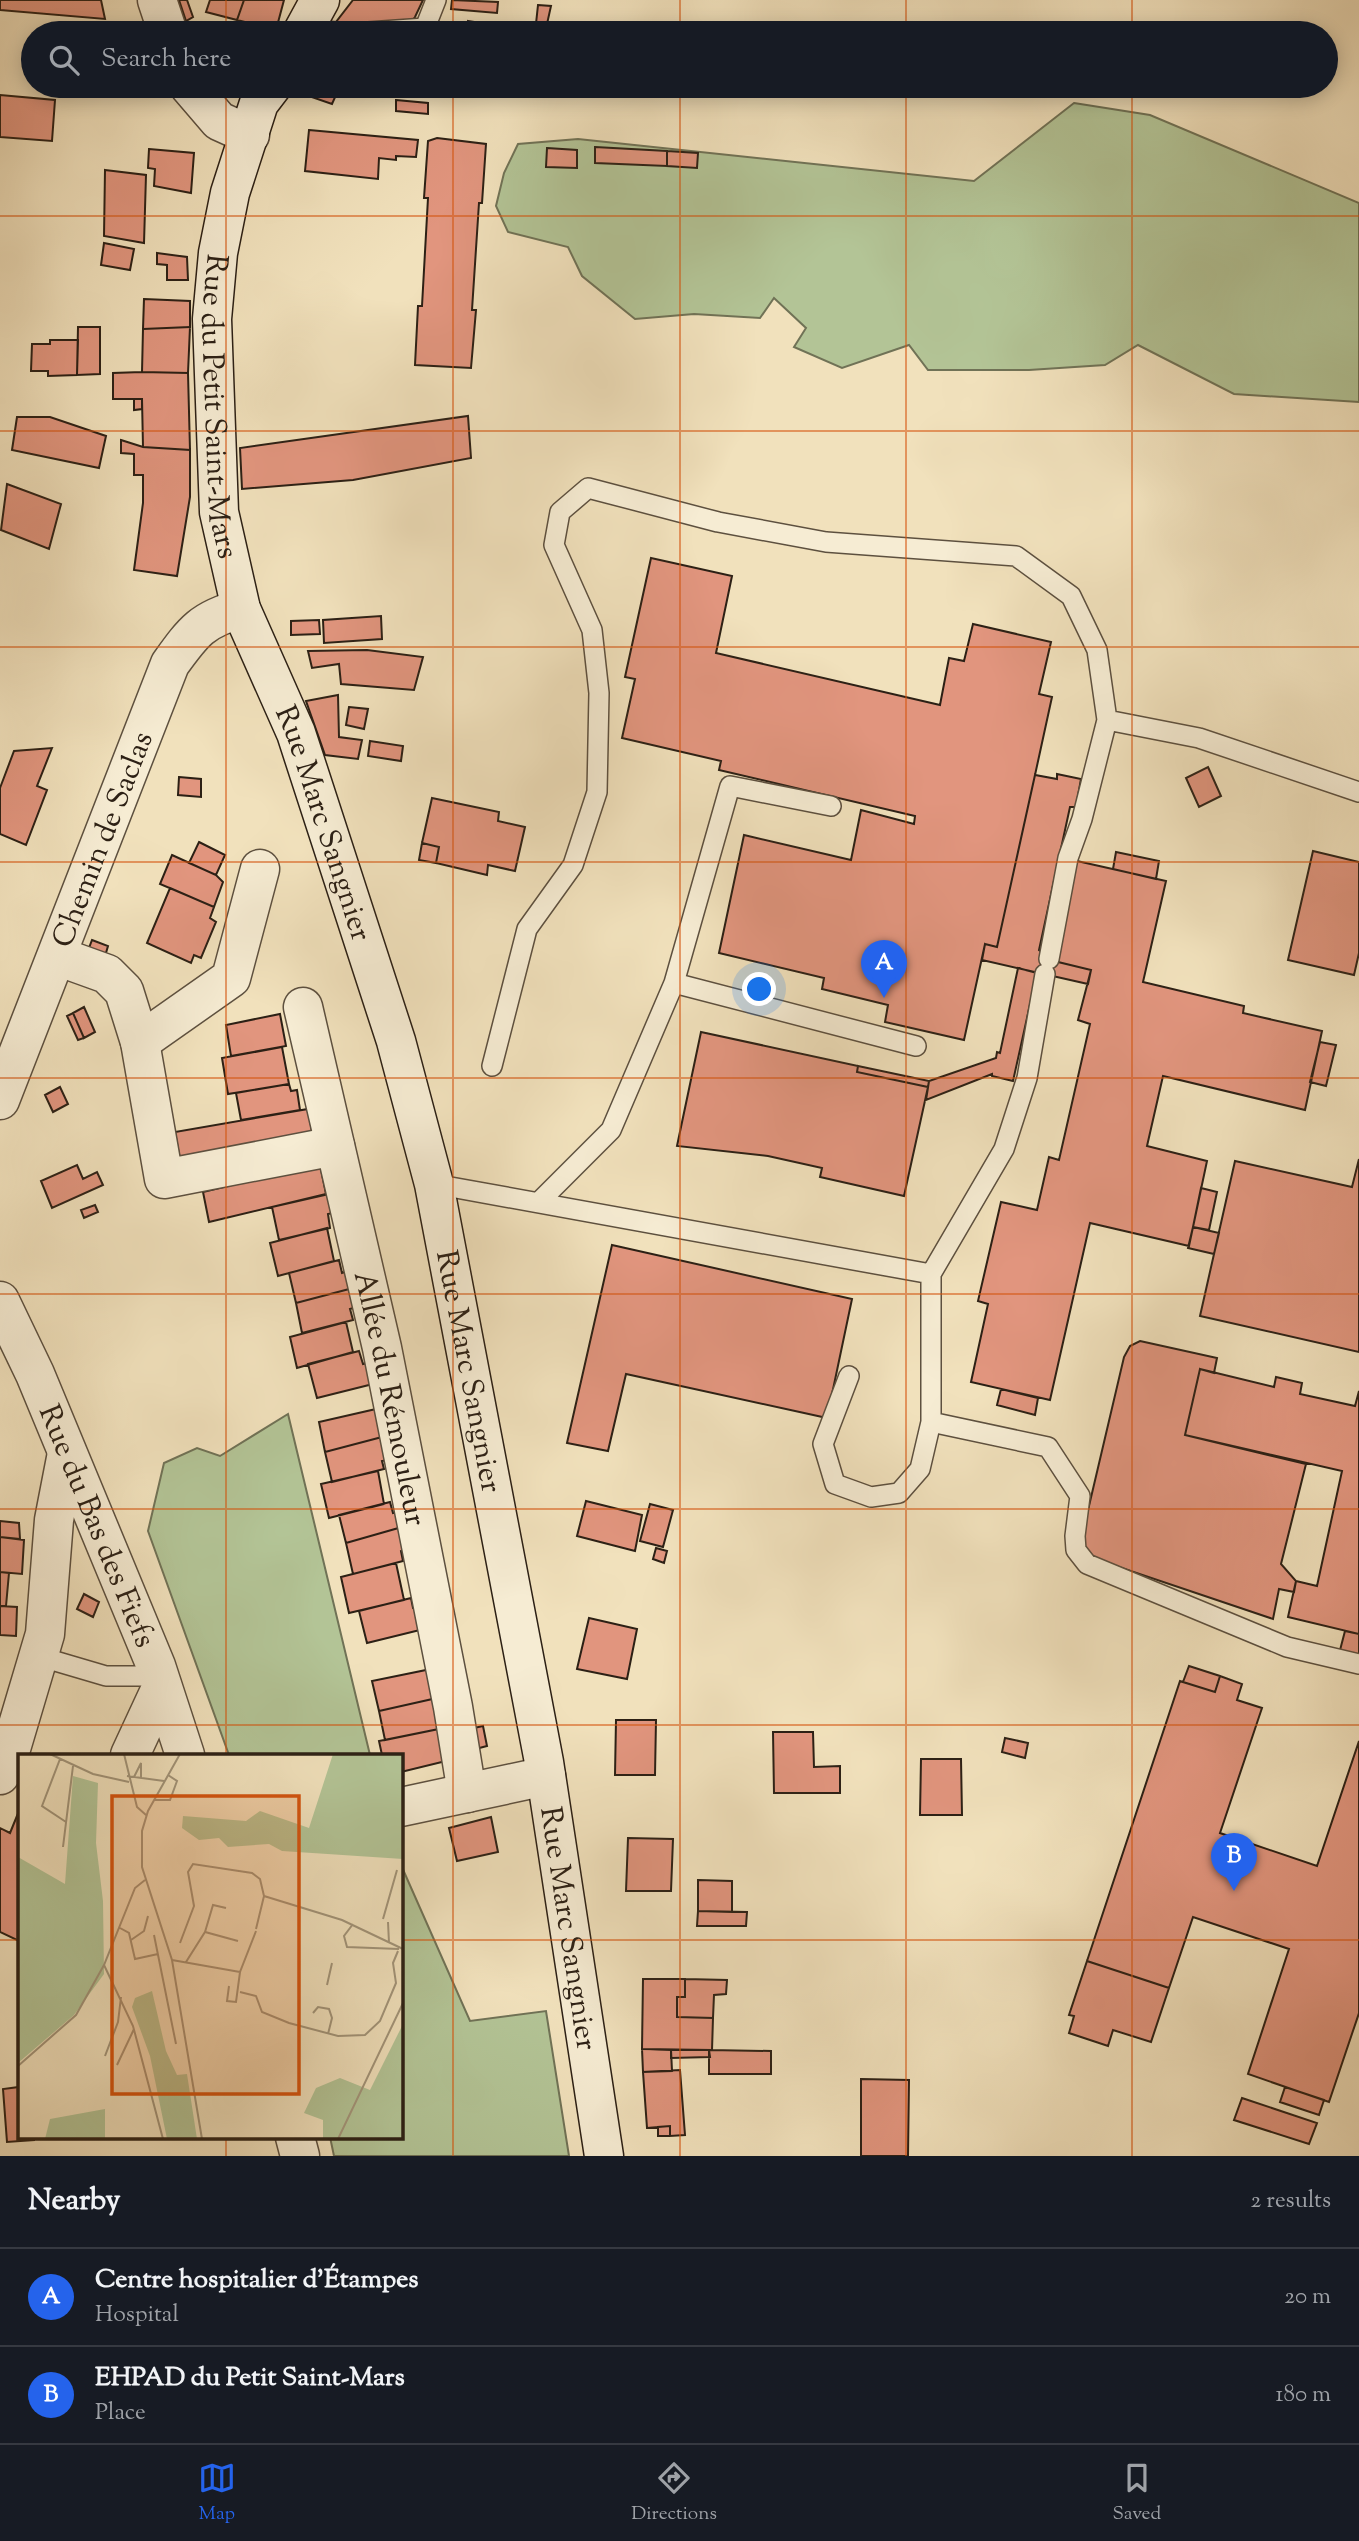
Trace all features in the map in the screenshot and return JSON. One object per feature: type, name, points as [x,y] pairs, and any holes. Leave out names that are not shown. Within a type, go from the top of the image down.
[{"type":"street","points":[[157,0],[164,21]]},
{"type":"street","points":[[199,98],[219,121],[250,135]]},
{"type":"street","name":"Rue du Petit Saint-Mars","points":[[241,609],[219,512],[212,319],[218,253],[230,192],[263,98]]},
{"type":"street","name":"Chemin de Saclas","points":[[0,1100],[170,664],[193,632],[218,615],[241,609]]},
{"type":"street","name":"Rue Marc Sangnier","points":[[241,609],[296,733],[396,1041],[435,1184],[546,1776],[604,2156]]},
{"type":"street","points":[[140,1042],[231,978],[260,869]]},
{"type":"street","points":[[57,956],[107,974],[124,990],[140,1042],[164,1179],[335,1146]]},
{"type":"street","name":"Allée du Rémouleur","points":[[303,1007],[382,1348],[467,1793]]},
{"type":"street","name":"Rue du Bas des Fiefs","points":[[0,1301],[35,1374],[161,1681],[185,1754]]},
{"type":"street","points":[[0,1775],[7,1762],[45,1634],[54,1520],[67,1453]]},
{"type":"street","points":[[130,1754],[161,1681]]},
{"type":"street","points":[[402,1807],[546,1776]]},
{"type":"street","points":[[295,2138],[300,2156]]},
{"type":"lane","points":[[428,21],[436,0]]},
{"type":"lane","points":[[492,1066],[527,929],[573,865],[597,792],[599,693],[592,630],[554,545],[560,512],[588,488],[718,522],[826,542],[1016,556],[1071,596],[1097,650],[1107,720],[1082,819],[1068,858],[1027,1077],[1004,1149],[931,1274],[931,1422],[920,1469],[899,1493],[870,1497],[835,1484],[823,1444],[849,1376]]},
{"type":"lane","points":[[1107,720],[1199,738],[1359,792]]},
{"type":"lane","points":[[539,1202],[611,1130],[674,983],[730,786],[831,806]]},
{"type":"lane","points":[[674,983],[916,1046]]},
{"type":"lane","points":[[435,1184],[931,1274]]},
{"type":"lane","points":[[931,1422],[1048,1447],[1080,1496],[1076,1550],[1087,1564],[1287,1647],[1359,1664]]},
{"type":"lane","points":[[38,1656],[106,1676],[161,1681]]},
{"type":"green space","points":[[1074,103],[1150,115],[1359,203],[1359,402],[1234,394],[1138,345],[1105,365],[1029,370],[928,370],[909,345],[842,368],[794,347],[806,328],[774,298],[760,318],[694,314],[635,319],[582,276],[568,247],[508,232],[496,206],[504,173],[518,144],[578,139],[974,181]]},
{"type":"green space","points":[[288,1414],[370,1754],[229,1754],[148,1531],[164,1463],[197,1448],[220,1456]]},
{"type":"green space","points":[[402,1867],[470,2021],[546,2011],[569,2156],[334,2156],[330,2138],[402,2138]]},
{"type":"building","points":[[0,0],[101,0],[105,19],[0,10]]},
{"type":"building","points":[[179,0],[187,0],[193,17],[186,21]]},
{"type":"building","points":[[210,0],[244,0],[237,20],[206,12]]},
{"type":"building","points":[[244,0],[284,0],[278,21],[237,20]]},
{"type":"building","points":[[353,0],[423,0],[412,21],[337,21]]},
{"type":"building","points":[[452,0],[498,2],[497,13],[451,9]]},
{"type":"building","points":[[538,5],[551,6],[548,21],[536,21]]},
{"type":"building","points":[[0,95],[55,100],[52,141],[0,137]]},
{"type":"building","points":[[314,98],[335,98],[332,104]]},
{"type":"building","points":[[396,100],[428,103],[428,114],[396,111]]},
{"type":"building","points":[[309,130],[418,140],[416,157],[396,156],[396,160],[379,158],[378,179],[305,171]]},
{"type":"building","points":[[437,138],[486,144],[482,203],[479,203],[472,310],[476,310],[471,368],[415,365],[418,306],[422,306],[428,141]]},
{"type":"building","points":[[595,147],[667,151],[667,166],[595,163]]},
{"type":"building","points":[[547,148],[577,150],[577,168],[546,167]]},
{"type":"building","points":[[149,149],[194,153],[191,193],[154,186],[155,169],[148,168]]},
{"type":"building","points":[[667,151],[698,153],[697,168],[667,166]]},
{"type":"building","points":[[105,170],[146,175],[144,243],[104,236]]},
{"type":"building","points":[[104,243],[134,249],[130,270],[101,265]]},
{"type":"building","points":[[157,253],[187,257],[188,280],[167,280],[167,265],[157,264]]},
{"type":"building","points":[[144,299],[190,301],[190,327],[143,329]]},
{"type":"building","points":[[78,327],[100,327],[100,374],[77,375]]},
{"type":"building","points":[[190,327],[188,373],[142,372],[143,329]]},
{"type":"building","points":[[50,340],[78,340],[77,375],[48,376],[48,371],[31,371],[32,344],[50,344]]},
{"type":"building","points":[[113,373],[188,373],[190,450],[143,447],[142,399],[113,399]]},
{"type":"building","points":[[134,399],[142,399],[142,409],[134,410]]},
{"type":"building","points":[[468,416],[471,458],[353,480],[242,489],[240,448]]},
{"type":"building","points":[[17,417],[50,417],[106,436],[99,468],[12,450]]},
{"type":"building","points":[[121,440],[143,447],[190,450],[190,497],[177,576],[134,570],[143,503],[143,475],[134,475],[134,454],[121,453]]},
{"type":"building","points":[[7,484],[61,504],[49,549],[1,530]]},
{"type":"building","points":[[651,558],[732,576],[716,653],[940,705],[949,658],[964,661],[973,624],[1051,642],[1039,694],[1052,697],[1035,775],[997,947],[985,944],[964,1040],[885,1022],[888,1005],[822,989],[824,978],[719,953],[744,835],[851,860],[861,810],[914,824],[915,816],[719,770],[721,761],[622,738],[635,679],[625,677]]},
{"type":"building","points":[[381,616],[382,639],[324,643],[323,620]]},
{"type":"building","points":[[319,620],[320,634],[291,635],[291,621]]},
{"type":"building","points":[[367,650],[423,657],[414,690],[341,684],[339,664],[312,668],[308,651]]},
{"type":"building","points":[[338,695],[339,737],[362,740],[358,759],[325,755],[306,701]]},
{"type":"building","points":[[349,707],[368,709],[364,729],[346,725]]},
{"type":"building","points":[[370,741],[403,746],[401,761],[368,756]]},
{"type":"building","points":[[52,748],[37,786],[47,790],[26,845],[0,834],[0,788],[14,751]]},
{"type":"building","points":[[1208,767],[1221,796],[1199,807],[1186,778]]},
{"type":"building","points":[[1057,774],[1081,779],[1076,807],[1070,807],[1039,950],[1054,961],[1091,970],[1088,984],[982,960],[985,944],[997,947],[1035,775],[1057,779]]},
{"type":"building","points":[[179,777],[201,779],[201,797],[178,795]]},
{"type":"building","points":[[432,798],[499,812],[498,821],[525,827],[515,871],[488,865],[487,875],[436,863],[439,847],[422,843]]},
{"type":"building","points":[[199,842],[225,855],[216,875],[189,863]]},
{"type":"building","points":[[422,843],[439,847],[436,863],[419,860]]},
{"type":"building","points":[[1313,851],[1359,862],[1359,953],[1354,975],[1288,960]]},
{"type":"building","points":[[1116,852],[1159,861],[1156,879],[1113,869]]},
{"type":"building","points":[[172,855],[216,875],[223,882],[214,907],[160,884]]},
{"type":"building","points":[[1077,861],[1166,881],[1143,982],[1244,1006],[1243,1013],[1322,1031],[1305,1110],[1163,1076],[1147,1146],[1207,1161],[1189,1246],[1090,1223],[1050,1400],[971,1382],[988,1304],[978,1301],[1001,1202],[1037,1210],[1049,1157],[1059,1160],[1090,1024],[1078,1020],[1091,970],[1054,961]]},
{"type":"building","points":[[170,888],[214,907],[210,918],[216,922],[201,958],[194,955],[191,963],[147,943]]},
{"type":"building","points":[[92,940],[108,946],[103,963],[86,956]]},
{"type":"building","points":[[1018,968],[1037,973],[1013,1081],[992,1074],[926,1100],[929,1081],[996,1058],[997,1052],[1000,1053]]},
{"type":"building","points":[[84,1007],[95,1032],[84,1038],[73,1013]]},
{"type":"building","points":[[73,1013],[84,1038],[78,1040],[67,1016]]},
{"type":"building","points":[[280,1014],[286,1046],[231,1056],[226,1025]]},
{"type":"building","points":[[701,1032],[858,1066],[857,1072],[928,1087],[904,1196],[820,1177],[822,1168],[768,1156],[677,1146]]},
{"type":"building","points":[[1320,1042],[1336,1045],[1326,1086],[1310,1082]]},
{"type":"building","points":[[282,1047],[289,1084],[228,1094],[222,1058]]},
{"type":"building","points":[[858,1066],[929,1081],[928,1087],[857,1072]]},
{"type":"building","points":[[289,1084],[291,1091],[297,1090],[300,1110],[241,1120],[236,1093]]},
{"type":"building","points":[[60,1087],[68,1104],[53,1112],[45,1095]]},
{"type":"building","points":[[308,1109],[314,1142],[181,1166],[175,1132]]},
{"type":"building","points":[[1359,1159],[1359,1352],[1200,1316],[1235,1161],[1352,1187]]},
{"type":"building","points":[[320,1164],[326,1194],[209,1222],[203,1192]]},
{"type":"building","points":[[77,1165],[83,1179],[97,1172],[103,1185],[52,1208],[41,1181]]},
{"type":"building","points":[[1201,1188],[1217,1192],[1209,1230],[1193,1227]]},
{"type":"building","points":[[329,1194],[333,1213],[328,1214],[330,1228],[279,1240],[272,1207]]},
{"type":"building","points":[[95,1205],[98,1212],[84,1218],[81,1210]]},
{"type":"building","points":[[1193,1227],[1219,1233],[1214,1254],[1188,1248]]},
{"type":"building","points":[[327,1228],[334,1261],[278,1276],[270,1243]]},
{"type":"building","points":[[612,1245],[852,1299],[827,1418],[626,1374],[608,1451],[567,1443]]},
{"type":"building","points":[[339,1260],[342,1273],[348,1271],[353,1288],[296,1303],[289,1273]]},
{"type":"building","points":[[353,1288],[357,1307],[350,1309],[353,1320],[302,1333],[296,1303]]},
{"type":"building","points":[[346,1322],[353,1352],[297,1368],[290,1337]]},
{"type":"building","points":[[1140,1341],[1217,1358],[1214,1373],[1200,1369],[1185,1435],[1306,1464],[1281,1564],[1296,1581],[1294,1592],[1279,1589],[1273,1619],[1092,1558],[1081,1540],[1124,1357],[1130,1346]]},
{"type":"building","points":[[359,1351],[363,1364],[368,1363],[373,1384],[317,1398],[308,1364]]},
{"type":"building","points":[[1200,1369],[1274,1387],[1276,1377],[1302,1383],[1300,1394],[1355,1406],[1359,1391],[1359,1634],[1288,1617],[1296,1581],[1317,1586],[1342,1471],[1185,1435]]},
{"type":"building","points":[[1001,1389],[1038,1398],[1035,1415],[997,1405]]},
{"type":"building","points":[[376,1409],[382,1437],[325,1452],[319,1422]]},
{"type":"building","points":[[382,1437],[388,1460],[382,1461],[384,1469],[332,1482],[325,1452]]},
{"type":"building","points":[[378,1471],[384,1504],[329,1518],[321,1484]]},
{"type":"building","points":[[586,1501],[642,1515],[635,1551],[577,1536]]},
{"type":"building","points":[[390,1502],[393,1513],[398,1512],[402,1527],[346,1543],[339,1515]]},
{"type":"building","points":[[650,1504],[673,1510],[663,1547],[640,1541]]},
{"type":"building","points":[[0,1521],[19,1523],[20,1539],[0,1537]]},
{"type":"building","points":[[402,1527],[408,1548],[401,1551],[403,1561],[353,1574],[346,1543]]},
{"type":"building","points":[[0,1537],[24,1540],[22,1574],[0,1572]]},
{"type":"building","points":[[656,1548],[667,1551],[664,1563],[653,1559]]},
{"type":"building","points":[[396,1563],[404,1600],[349,1613],[341,1577]]},
{"type":"building","points":[[0,1572],[9,1573],[6,1606],[0,1606]]},
{"type":"building","points":[[84,1594],[99,1602],[93,1617],[77,1609]]},
{"type":"building","points":[[411,1598],[413,1608],[420,1607],[424,1629],[367,1643],[359,1611]]},
{"type":"building","points":[[0,1606],[17,1607],[16,1636],[0,1635]]},
{"type":"building","points":[[589,1618],[637,1629],[627,1679],[577,1669]]},
{"type":"building","points":[[1345,1631],[1359,1634],[1359,1659],[1339,1654]]},
{"type":"building","points":[[1189,1666],[1220,1676],[1215,1692],[1183,1682]]},
{"type":"building","points":[[431,1669],[437,1698],[379,1711],[372,1681]]},
{"type":"building","points":[[1220,1676],[1242,1684],[1237,1700],[1262,1708],[1220,1833],[1317,1866],[1359,1741],[1359,2013],[1329,2102],[1248,2074],[1289,1949],[1193,1917],[1169,1988],[1087,1961],[1180,1681],[1215,1692]]},
{"type":"building","points":[[437,1698],[444,1728],[385,1740],[379,1711]]},
{"type":"building","points":[[616,1720],[656,1720],[655,1775],[615,1775]]},
{"type":"building","points":[[483,1726],[487,1746],[468,1751],[465,1730]]},
{"type":"building","points":[[439,1729],[446,1761],[402,1772],[402,1754],[382,1754],[379,1741]]},
{"type":"building","points":[[773,1732],[813,1732],[814,1767],[840,1766],[840,1793],[774,1793]]},
{"type":"building","points":[[1005,1738],[1028,1743],[1025,1758],[1002,1752]]},
{"type":"building","points":[[921,1759],[961,1759],[962,1815],[920,1815]]},
{"type":"building","points":[[18,1813],[18,1941],[0,1932],[0,1828],[10,1833]]},
{"type":"building","points":[[491,1817],[498,1852],[457,1861],[449,1828]]},
{"type":"building","points":[[628,1838],[673,1839],[671,1891],[626,1891]]},
{"type":"building","points":[[698,1880],[732,1881],[732,1912],[698,1911]]},
{"type":"building","points":[[698,1911],[747,1912],[746,1926],[697,1926]]},
{"type":"building","points":[[1087,1961],[1169,1988],[1151,2042],[1113,2030],[1108,2046],[1069,2033],[1074,2016],[1069,2015]]},
{"type":"building","points":[[643,1979],[685,1979],[685,1997],[677,1997],[677,2017],[713,2018],[712,2050],[642,2049]]},
{"type":"building","points":[[685,1979],[727,1980],[726,1994],[714,1995],[713,2018],[677,2017],[677,1997],[685,1997]]},
{"type":"building","points":[[642,2049],[671,2050],[672,2071],[643,2072]]},
{"type":"building","points":[[671,2050],[709,2050],[710,2057],[671,2058]]},
{"type":"building","points":[[709,2050],[771,2051],[771,2074],[709,2074]]},
{"type":"building","points":[[680,2070],[685,2135],[670,2136],[670,2126],[647,2128],[643,2072]]},
{"type":"building","points":[[861,2079],[909,2080],[908,2156],[861,2156]]},
{"type":"building","points":[[18,2087],[18,2138],[34,2140],[7,2142],[3,2089]]},
{"type":"building","points":[[1285,2087],[1324,2100],[1319,2115],[1280,2102]]},
{"type":"building","points":[[1242,2098],[1317,2123],[1309,2144],[1234,2120]]},
{"type":"building","points":[[670,2126],[670,2136],[658,2136],[658,2127]]},
{"type":"place","name":"Centre hospitalier d'Étampes","points":[[884,998]]},
{"type":"place","name":"EHPAD du Petit Saint-Mars","points":[[1234,1891]]}]
